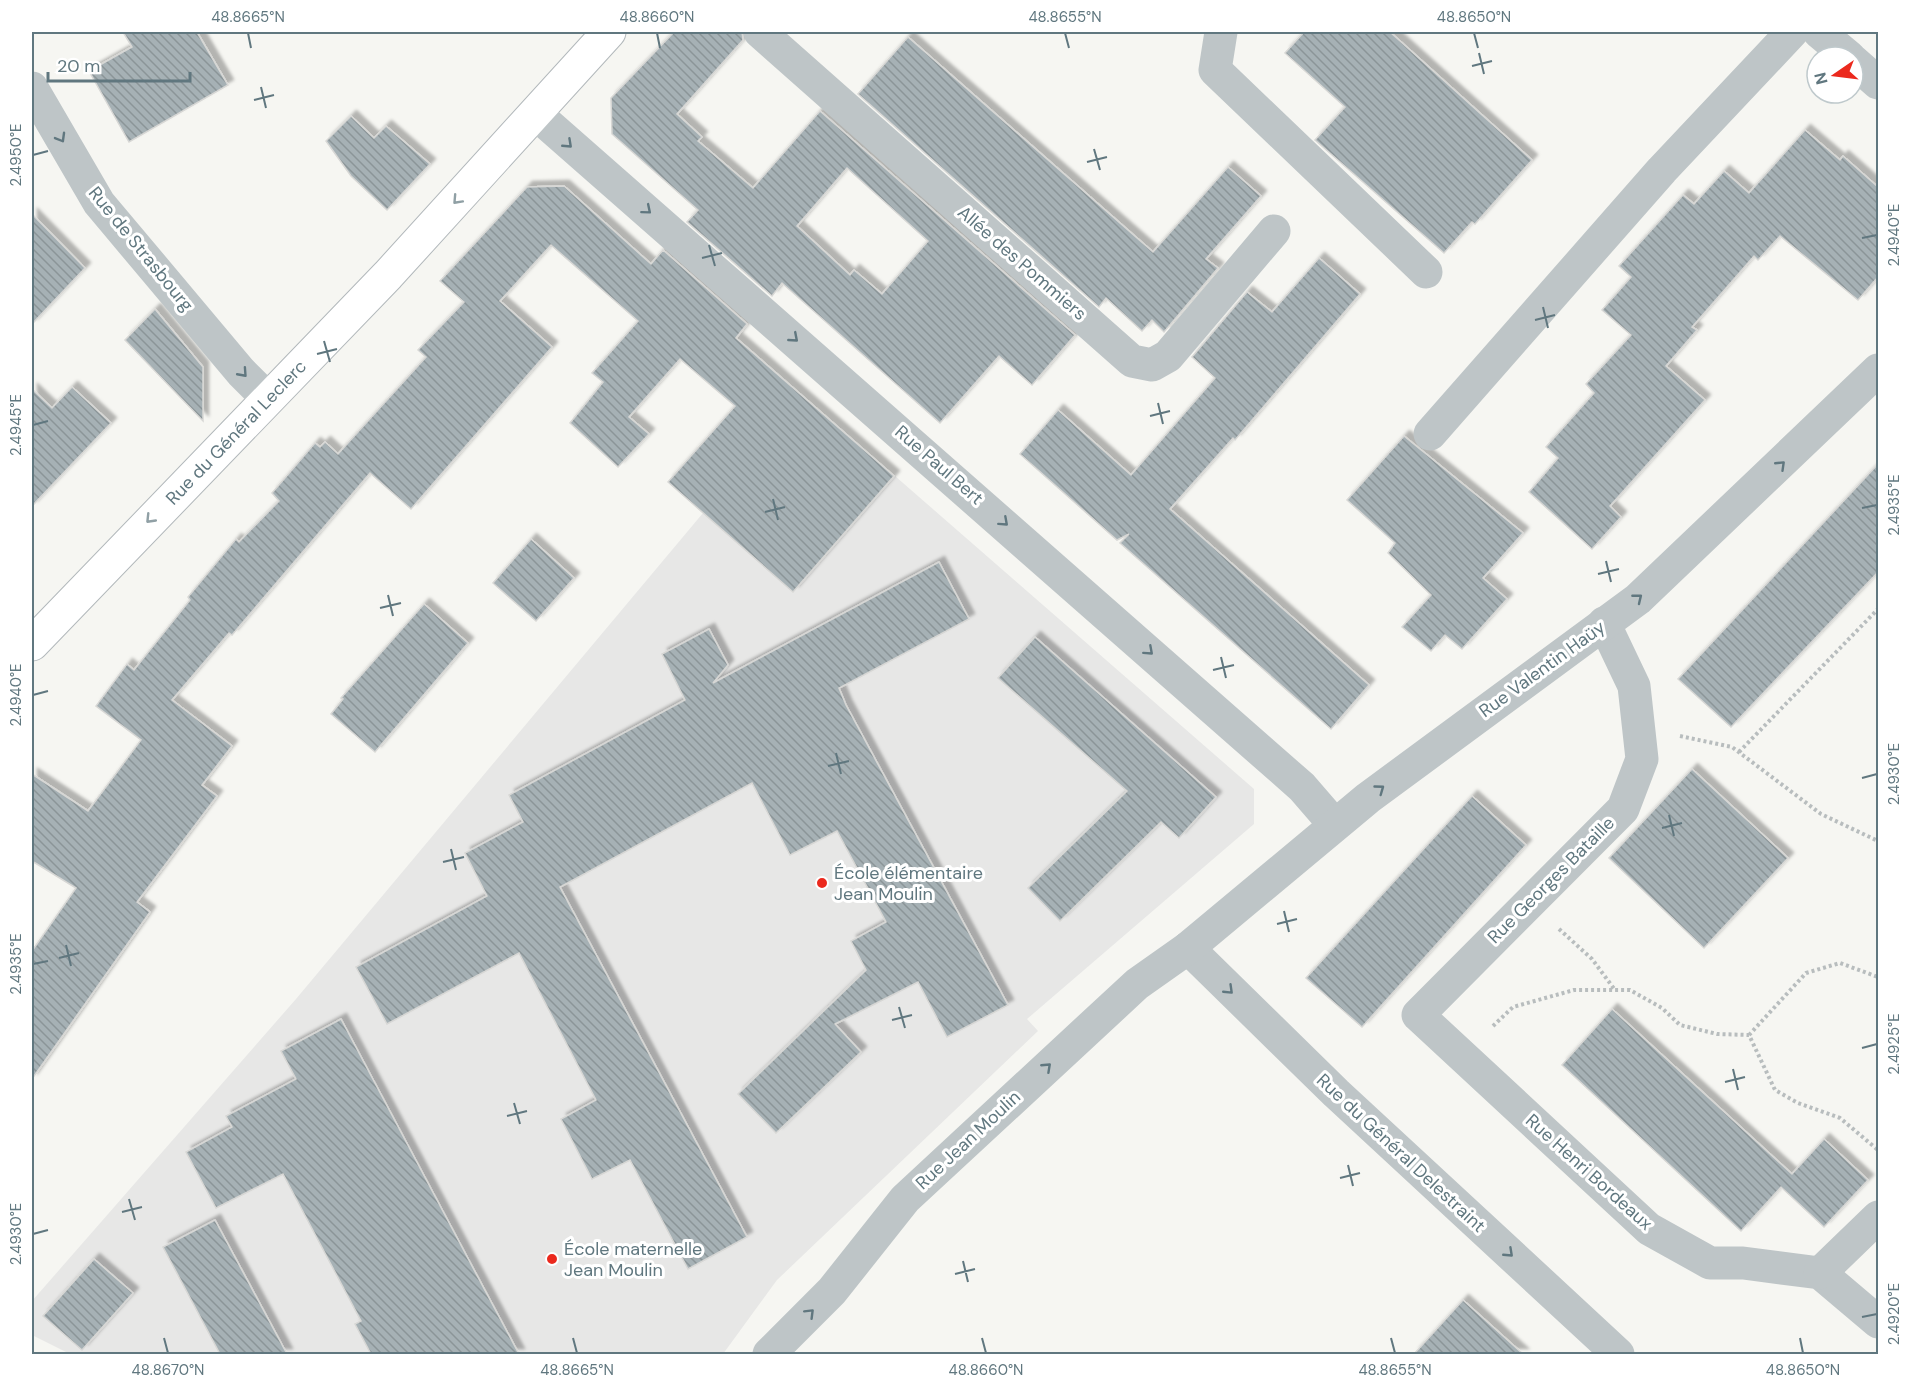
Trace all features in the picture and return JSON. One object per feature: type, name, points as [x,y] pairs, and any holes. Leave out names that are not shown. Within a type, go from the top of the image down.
[{"type":"main road","name":"Rue du Général Leclerc","points":[[32,644],[388,275],[609,32]]},
{"type":"street","name":"Allée des Pommiers","points":[[760,32],[1132,361],[1152,365],[1168,356],[1274,231]]},
{"type":"street","points":[[1221,32],[1215,70],[1426,272]]},
{"type":"street","points":[[1430,434],[1662,170],[1792,32]]},
{"type":"street","points":[[1819,32],[1835,45]]},
{"type":"street","points":[[1865,71],[1878,82]]},
{"type":"street","name":"Rue de Strasbourg","points":[[32,87],[99,203],[241,372],[267,398]]},
{"type":"street","name":"Rue Paul Bert","points":[[536,114],[1268,756],[1302,787],[1334,824]]},
{"type":"street","name":"Rue Valentin Haüy","points":[[1188,948],[1334,824],[1638,599],[1878,370]]},
{"type":"street","name":"Rue Georges Bataille","points":[[1418,1015],[1623,808],[1642,759],[1634,686],[1604,623]]},
{"type":"street","name":"Rue Jean Moulin","points":[[769,1354],[832,1291],[905,1199],[1137,984],[1188,948]]},
{"type":"street","name":"Rue du Général Delestraint","points":[[1188,948],[1336,1093],[1618,1354]]},
{"type":"street","name":"Rue Henri Bordeaux","points":[[1418,1015],[1649,1229],[1710,1263],[1743,1263],[1820,1273]]},
{"type":"street","points":[[1878,1217],[1820,1273],[1878,1322]]},
{"type":"path","points":[[1738,752],[1878,609]]},
{"type":"path","points":[[1638,727],[1732,747],[1821,814],[1878,841]]},
{"type":"path","points":[[1529,903],[1592,959],[1615,991]]},
{"type":"path","points":[[1462,1056],[1513,1006],[1574,990],[1630,990],[1662,1008],[1680,1025],[1717,1034],[1749,1035],[1806,973],[1840,963],[1878,977]]},
{"type":"path","points":[[1749,1035],[1775,1090],[1798,1103],[1840,1118],[1878,1150]]},
{"type":"shaded area","points":[[895,476],[1254,789],[1254,824],[1027,1019],[1038,1031],[777,1280],[723,1354],[70,1354],[32,1335],[32,1301],[296,999],[703,513],[793,592]]},
{"type":"building","points":[[123,32],[197,32],[228,85],[129,142],[89,71],[132,47]]},
{"type":"building","points":[[674,32],[742,32],[743,40],[677,114],[702,137],[698,141],[753,188],[820,111],[1075,335],[1032,385],[999,356],[940,423],[782,283],[772,296],[687,222],[698,210],[612,134],[611,98]],"holes":[[[847,168],[928,241],[882,294],[854,270],[850,275],[797,226]]]},
{"type":"building","points":[[1304,32],[1390,32],[1532,160],[1475,224],[1472,222],[1444,253],[1315,140],[1345,107],[1285,53]]},
{"type":"building","points":[[908,37],[1153,252],[1228,167],[1261,196],[1206,259],[1218,268],[1164,332],[1152,320],[1142,331],[1106,298],[1099,307],[858,94]]},
{"type":"building","points":[[351,116],[374,138],[386,126],[430,164],[387,210],[351,176],[326,141]]},
{"type":"building","points":[[1805,130],[1840,160],[1843,156],[1878,187],[1878,277],[1858,300],[1780,236],[1758,260],[1754,256],[1692,327],[1697,330],[1666,366],[1705,400],[1610,506],[1621,517],[1592,549],[1529,492],[1558,458],[1546,447],[1594,393],[1586,384],[1631,335],[1602,310],[1631,277],[1619,266],[1683,195],[1694,204],[1724,171],[1749,193]]},
{"type":"building","points":[[564,186],[651,264],[663,250],[747,324],[736,338],[894,476],[793,592],[668,482],[735,406],[680,359],[629,417],[649,434],[618,467],[570,423],[603,382],[592,373],[638,321],[551,245],[500,301],[552,347],[411,509],[370,473],[232,635],[229,633],[172,700],[232,746],[202,785],[217,796],[137,902],[150,912],[32,1079],[32,951],[76,888],[32,861],[32,774],[88,811],[141,740],[96,706],[127,664],[134,670],[190,600],[188,597],[236,539],[239,542],[279,501],[272,493],[315,443],[320,447],[325,442],[338,454],[426,357],[418,350],[464,302],[440,281],[527,187]]},
{"type":"building","points":[[32,214],[85,268],[32,324]]},
{"type":"building","points":[[1319,258],[1360,294],[1235,440],[1233,438],[1170,509],[1369,685],[1331,729],[1120,543],[1129,534],[1117,540],[1020,454],[1058,410],[1131,475],[1215,378],[1192,357],[1247,292],[1272,312]]},
{"type":"building","points":[[155,309],[203,367],[203,421],[125,340]]},
{"type":"building","points":[[72,387],[111,423],[32,506],[32,389],[52,408]]},
{"type":"building","points":[[1404,436],[1523,533],[1483,578],[1507,599],[1462,649],[1445,635],[1431,651],[1402,627],[1431,595],[1388,553],[1395,543],[1347,500]]},
{"type":"building","points":[[1878,464],[1878,572],[1731,727],[1678,679]]},
{"type":"building","points":[[531,539],[574,578],[536,621],[493,583]]},
{"type":"building","points":[[939,562],[969,619],[839,688],[846,705],[1008,1005],[947,1037],[918,982],[835,1024],[861,1052],[776,1133],[738,1094],[866,970],[851,941],[886,922],[837,831],[790,855],[752,783],[560,887],[747,1237],[688,1269],[630,1160],[592,1179],[561,1119],[596,1100],[519,953],[387,1024],[356,967],[487,896],[465,853],[523,822],[509,795],[685,700],[662,654],[709,629],[728,665],[713,683]]},
{"type":"building","points":[[424,604],[468,643],[375,752],[331,714],[343,699],[341,698]]},
{"type":"building","points":[[1035,637],[1216,797],[1179,838],[1161,822],[1060,921],[1028,888],[1127,791],[998,678]]},
{"type":"building","points":[[1692,769],[1788,858],[1704,948],[1609,858]]},
{"type":"building","points":[[1472,796],[1526,845],[1362,1027],[1306,978]]},
{"type":"building","points":[[1612,1009],[1792,1174],[1824,1139],[1868,1180],[1824,1227],[1781,1187],[1741,1231],[1562,1065]]},
{"type":"building","points":[[341,1019],[519,1354],[371,1354],[355,1324],[361,1321],[283,1174],[216,1208],[186,1152],[232,1127],[226,1116],[296,1079],[281,1051]]},
{"type":"building","points":[[215,1220],[287,1354],[220,1354],[163,1247]]},
{"type":"building","points":[[94,1259],[133,1293],[82,1350],[43,1316]]},
{"type":"building","points":[[1463,1300],[1523,1354],[1414,1354]]},
{"type":"place","name":"École élémentaire Jean Moulin","points":[[822,883]]},
{"type":"place","name":"École maternelle Jean Moulin","points":[[552,1259]]}]
